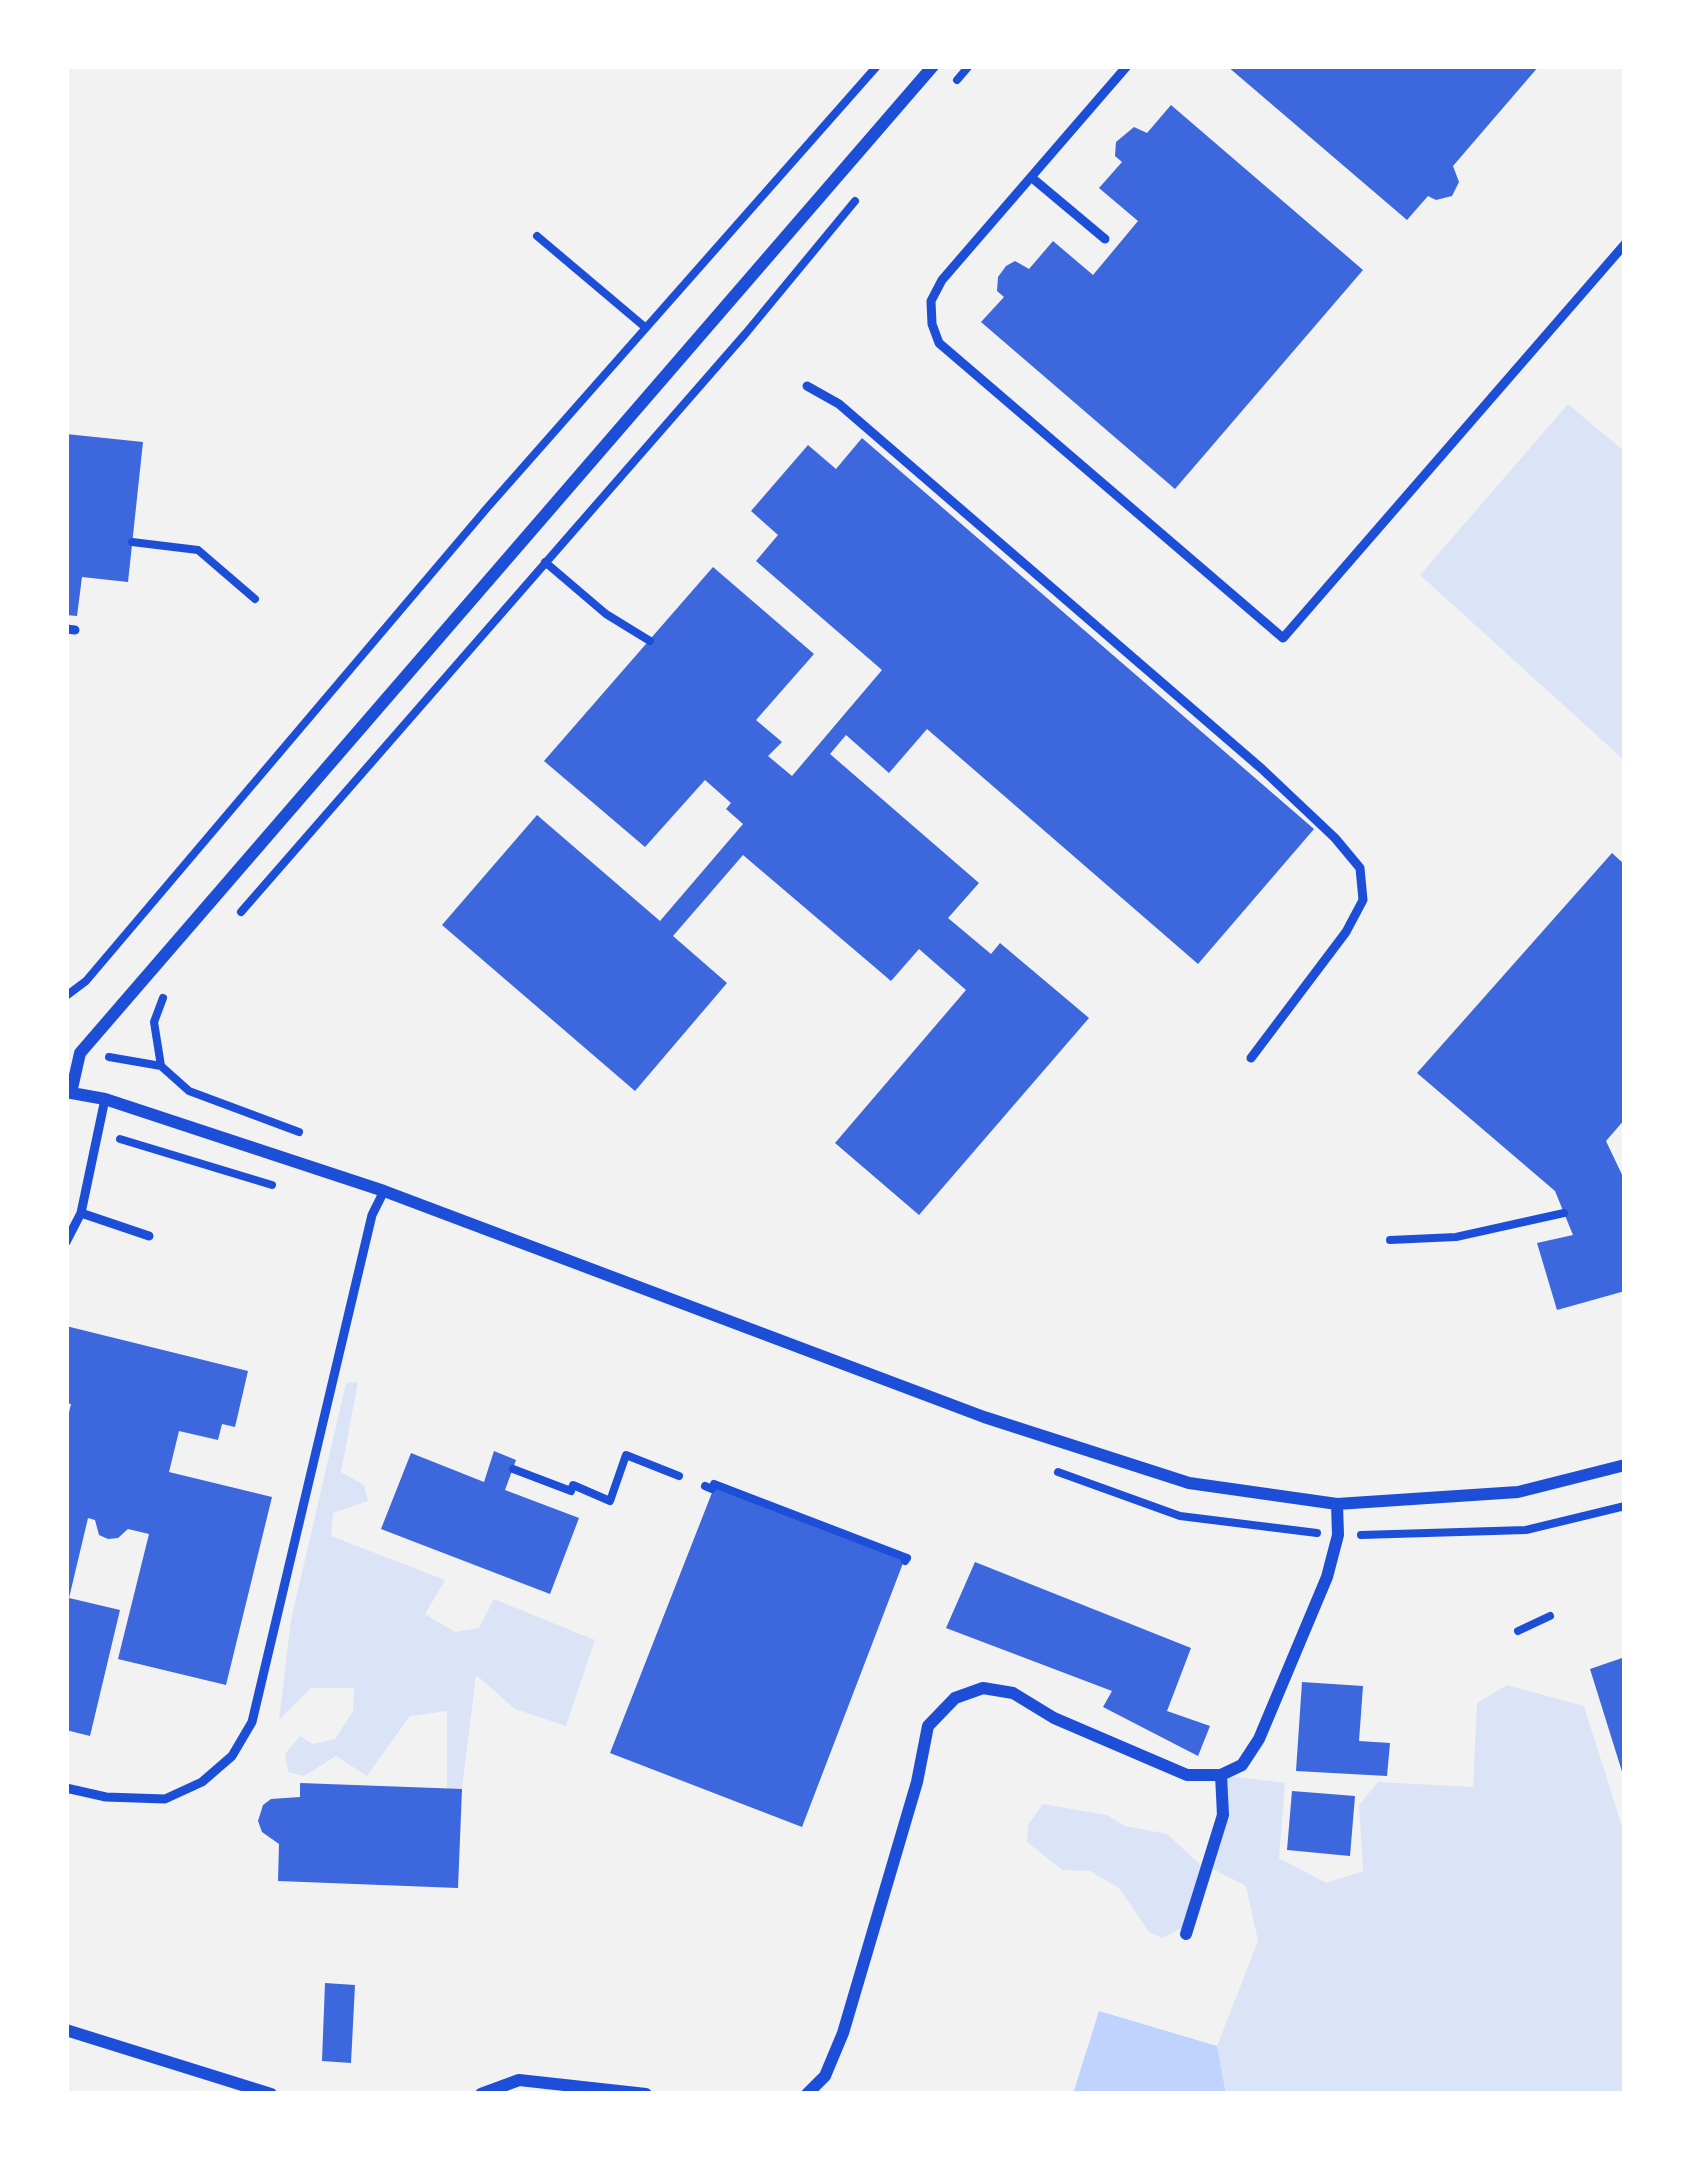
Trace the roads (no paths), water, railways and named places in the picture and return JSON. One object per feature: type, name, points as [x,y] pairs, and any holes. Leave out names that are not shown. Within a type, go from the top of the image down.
[{"type":"street","points":[[933,66],[80,1052],[68,1092],[105,1099],[384,1191],[984,1418],[1189,1484],[1336,1504],[1518,1492],[1625,1465]]},
{"type":"street","points":[[807,2094],[825,2076],[843,2033],[917,1782],[928,1726],[955,1698],[983,1688],[1013,1693],[1054,1718],[1187,1775],[1221,1775],[1243,1766],[1327,1577],[1338,1535],[1336,1504]]},
{"type":"street","points":[[1186,1934],[1223,1815],[1221,1775]]},
{"type":"street","points":[[66,2030],[271,2094]]},
{"type":"street","points":[[481,2094],[519,2080],[646,2094]]},
{"type":"lane","points":[[1126,66],[942,280],[931,301],[932,324],[939,343],[1283,638],[1625,244]]},
{"type":"lane","points":[[1031,177],[1106,238]]},
{"type":"lane","points":[[807,386],[855,418],[1262,769],[1360,868],[1363,900],[1346,932],[1250,1058]]},
{"type":"lane","points":[[66,1242],[81,1213],[105,1099]]},
{"type":"lane","points":[[66,1788],[106,1797],[165,1799],[202,1782],[232,1756],[252,1722],[372,1216],[384,1191]]},
{"type":"lane","points":[[81,1213],[149,1236]]},
{"type":"water","points":[[1099,2011],[1217,2046],[1226,2094],[1073,2094]]}]
